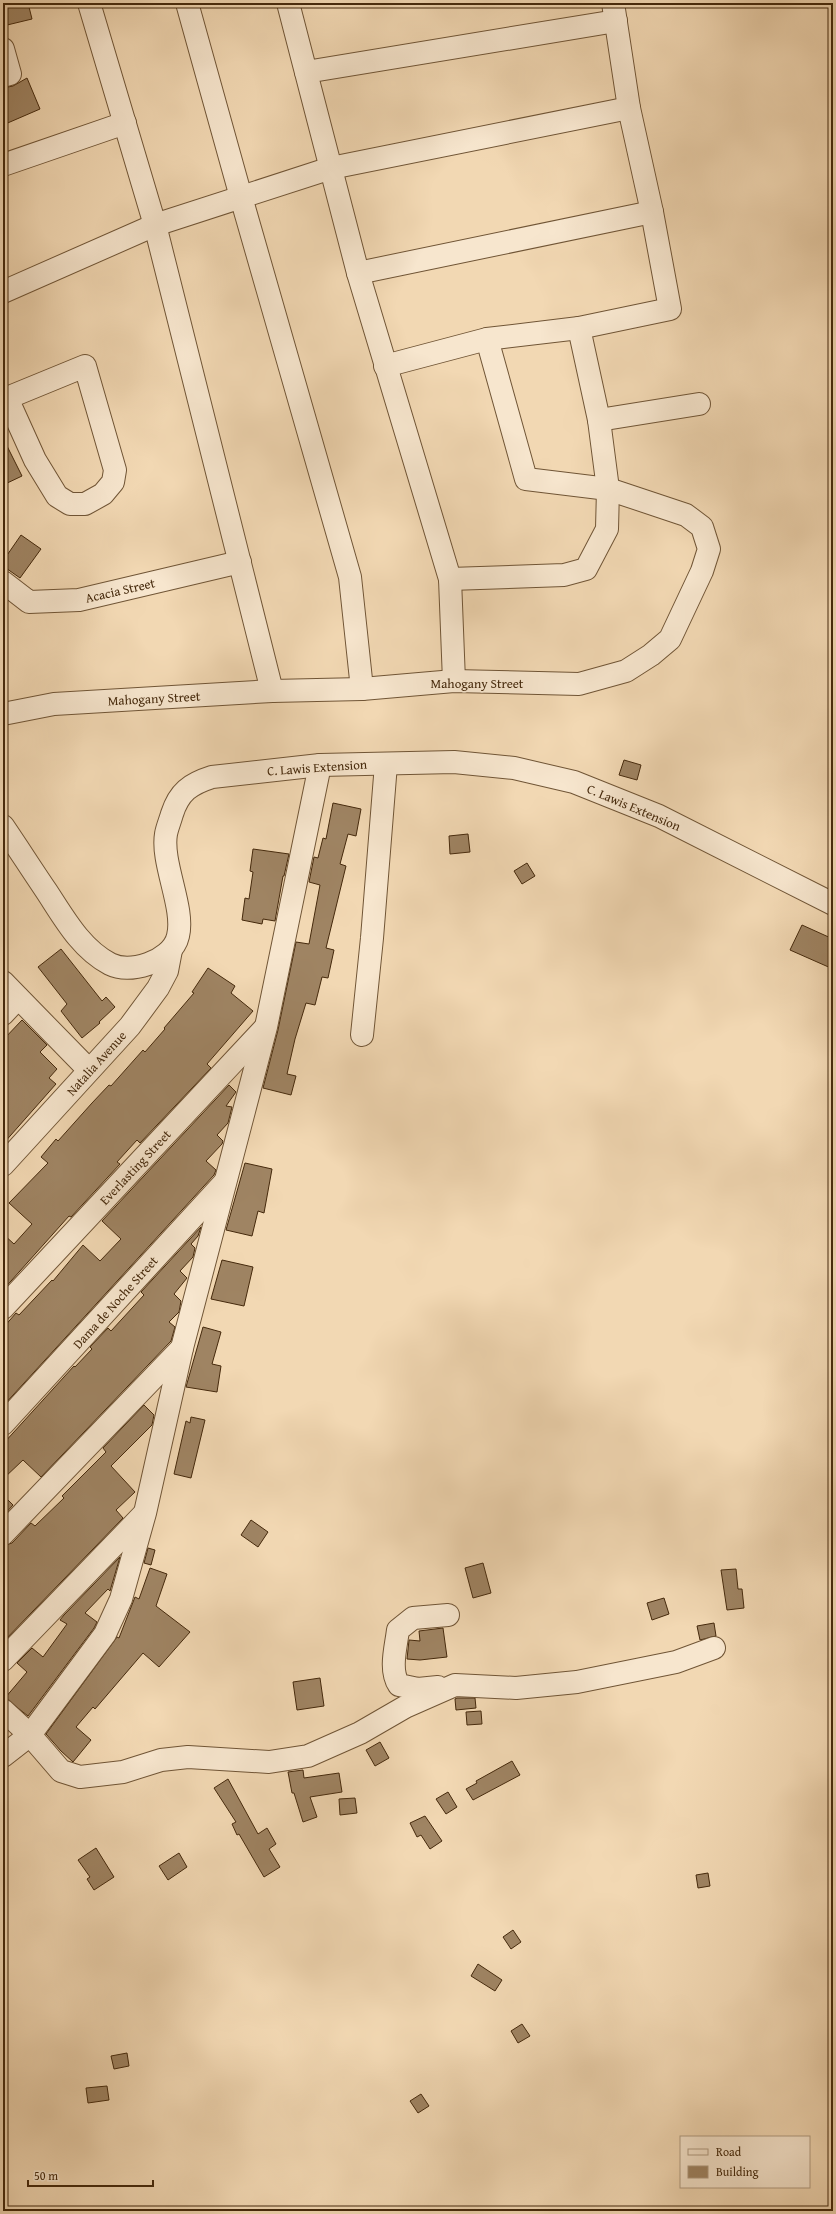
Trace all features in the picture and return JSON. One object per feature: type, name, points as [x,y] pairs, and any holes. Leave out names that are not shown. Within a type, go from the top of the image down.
[{"type":"street","points":[[89,3],[155,225],[272,691]]},
{"type":"street","points":[[188,3],[241,197],[350,577],[362,689]]},
{"type":"street","points":[[288,3],[358,273],[450,579],[454,681]]},
{"type":"street","points":[[306,72],[614,12],[629,108],[652,212],[670,309],[579,328],[488,339],[385,366]]},
{"type":"street","points":[[3,50],[10,74],[3,76]]},
{"type":"street","points":[[3,292],[155,225],[331,168],[629,108]]},
{"type":"street","points":[[3,165],[125,123]]},
{"type":"street","points":[[358,273],[652,212]]},
{"type":"street","points":[[450,579],[564,575],[586,568],[607,529],[608,489],[599,420],[579,328]]},
{"type":"street","name":"Mahogany Street","points":[[3,714],[54,704],[272,691],[362,689],[454,681],[579,684],[626,671],[651,655],[670,639],[702,571],[708,549],[702,527],[686,515],[608,489],[526,479],[488,339]]},
{"type":"street","points":[[85,366],[115,470],[113,482],[103,494],[85,504],[70,504],[57,496],[35,460],[5,399],[85,366]]},
{"type":"street","points":[[599,420],[699,404]]},
{"type":"street","name":"Acacia Street","points":[[3,582],[29,602],[79,600],[240,562]]},
{"type":"street","name":"C. Lawis Extension","points":[[171,950],[178,936],[178,913],[167,858],[166,835],[181,795],[195,782],[212,777],[320,765],[454,762],[514,768],[574,782],[660,816],[833,904]]},
{"type":"street","points":[[362,1035],[372,938],[386,764]]},
{"type":"street","points":[[3,1756],[30,1735],[105,1634],[121,1599],[145,1513],[182,1348],[266,1027],[320,765]]},
{"type":"street","points":[[3,826],[72,929],[98,957],[111,965],[126,968],[138,968],[151,963],[171,950]]},
{"type":"street","name":"Natalia Avenue","points":[[3,1165],[130,1026],[158,988],[167,971],[171,950]]},
{"type":"street","points":[[3,982],[89,1070]]},
{"type":"street","points":[[3,1014],[18,998]]},
{"type":"street","name":"Everlasting Street","points":[[3,1308],[266,1027]]},
{"type":"street","name":"Dama de Noche Street","points":[[3,1424],[226,1180]]},
{"type":"street","points":[[3,1534],[182,1348]]},
{"type":"street","points":[[3,1660],[145,1513]]},
{"type":"street","points":[[448,1615],[413,1618],[398,1630],[395,1678],[399,1685],[418,1689],[455,1684],[516,1688],[577,1682],[676,1662],[714,1648]]},
{"type":"street","points":[[3,1710],[30,1735],[61,1771],[80,1777],[123,1772],[161,1760],[188,1757],[269,1762],[308,1756],[360,1733],[405,1707],[455,1684]]},
{"type":"building","points":[[3,3],[28,3],[32,19],[3,26]]},
{"type":"building","points":[[27,78],[40,109],[3,125],[3,88],[13,86]]},
{"type":"building","points":[[3,438],[22,476],[3,485]]},
{"type":"building","points":[[21,535],[41,549],[20,578],[3,566],[3,561]]},
{"type":"building","points":[[624,760],[641,765],[637,780],[619,775]]},
{"type":"building","points":[[333,803],[361,809],[356,836],[348,834],[340,864],[346,866],[326,948],[334,950],[328,978],[322,977],[315,1005],[306,1003],[295,1039],[287,1074],[296,1076],[291,1095],[263,1088],[278,1030],[296,942],[309,944],[320,885],[309,882],[314,857],[318,858],[323,838],[326,839]]},
{"type":"building","points":[[468,834],[470,852],[450,854],[449,836]]},
{"type":"building","points":[[253,849],[289,854],[283,876],[275,921],[263,919],[262,924],[242,920],[245,898],[249,899],[253,872],[250,871]]},
{"type":"building","points":[[527,863],[535,876],[522,884],[514,871]]},
{"type":"building","points":[[802,925],[833,939],[833,969],[790,950]]},
{"type":"building","points":[[61,949],[102,1001],[106,997],[115,1007],[99,1022],[100,1023],[82,1038],[61,1011],[67,1004],[38,967]]},
{"type":"building","points":[[208,968],[235,986],[231,993],[253,1011],[207,1064],[211,1068],[140,1143],[137,1140],[117,1162],[120,1164],[71,1217],[69,1216],[3,1290],[3,1234],[14,1244],[32,1224],[9,1203],[48,1163],[41,1157],[56,1139],[58,1141],[109,1085],[111,1086],[143,1050],[145,1052],[165,1029],[164,1028],[194,993],[192,992]]},
{"type":"building","points":[[22,1020],[47,1045],[40,1052],[57,1069],[49,1078],[56,1084],[3,1144],[3,1040]]},
{"type":"building","points":[[229,1085],[236,1092],[226,1106],[232,1107],[228,1123],[217,1135],[223,1141],[206,1161],[216,1170],[214,1175],[3,1406],[3,1328],[16,1313],[19,1315],[52,1280],[53,1281],[83,1245],[100,1261],[121,1239],[102,1221]]},
{"type":"building","points":[[245,1163],[272,1169],[264,1213],[258,1211],[252,1236],[226,1230]]},
{"type":"building","points":[[201,1227],[198,1236],[191,1244],[195,1248],[193,1257],[180,1271],[187,1278],[174,1294],[181,1301],[179,1312],[169,1322],[175,1327],[171,1341],[41,1477],[23,1460],[3,1479],[3,1444],[74,1366],[75,1367],[92,1349],[90,1347],[108,1328],[111,1331],[144,1295],[141,1292]]},
{"type":"building","points":[[222,1260],[253,1267],[244,1306],[211,1299]]},
{"type":"building","points":[[203,1327],[221,1332],[212,1364],[221,1366],[217,1392],[186,1387]]},
{"type":"building","points":[[144,1405],[154,1415],[152,1425],[111,1466],[135,1492],[116,1510],[123,1518],[3,1642],[3,1546],[12,1543],[31,1523],[35,1526],[64,1498],[62,1496],[106,1452],[103,1448]]},
{"type":"building","points":[[191,1417],[205,1420],[191,1478],[174,1474],[186,1421],[190,1423]]},
{"type":"building","points":[[3,1495],[13,1505],[3,1516]]},
{"type":"building","points":[[251,1520],[268,1532],[258,1547],[241,1535]]},
{"type":"building","points":[[148,1548],[155,1550],[151,1565],[144,1563]]},
{"type":"building","points":[[120,1557],[110,1591],[108,1589],[85,1613],[97,1622],[94,1628],[28,1716],[5,1698],[27,1672],[17,1663],[32,1648],[43,1657],[67,1624],[60,1620]]},
{"type":"building","points":[[483,1563],[491,1593],[473,1598],[465,1568]]},
{"type":"building","points":[[150,1568],[167,1574],[156,1606],[190,1632],[159,1667],[143,1653],[95,1709],[93,1707],[76,1727],[91,1740],[73,1762],[46,1734],[117,1637],[119,1638],[135,1597],[139,1599]]},
{"type":"building","points":[[736,1569],[738,1589],[742,1589],[744,1608],[727,1610],[721,1570]]},
{"type":"building","points":[[664,1598],[669,1614],[652,1620],[647,1603]]},
{"type":"building","points":[[714,1623],[716,1636],[700,1640],[697,1626]]},
{"type":"building","points":[[443,1628],[447,1657],[420,1660],[407,1659],[409,1640],[420,1641],[419,1631]]},
{"type":"building","points":[[320,1678],[324,1706],[297,1710],[293,1682]]},
{"type":"building","points":[[475,1698],[476,1708],[456,1710],[455,1699]]},
{"type":"building","points":[[481,1711],[482,1724],[467,1725],[466,1712]]},
{"type":"building","points":[[380,1742],[389,1758],[375,1766],[366,1750]]},
{"type":"building","points":[[512,1761],[520,1775],[473,1800],[466,1789],[477,1783],[476,1781]]},
{"type":"building","points":[[303,1770],[304,1778],[339,1773],[342,1792],[310,1797],[317,1817],[303,1822],[294,1793],[292,1793],[288,1772]]},
{"type":"building","points":[[228,1779],[258,1834],[267,1828],[276,1844],[269,1849],[280,1867],[264,1877],[239,1834],[237,1835],[232,1824],[236,1822],[214,1788]]},
{"type":"building","points":[[448,1792],[457,1807],[446,1814],[436,1799]]},
{"type":"building","points":[[355,1798],[357,1813],[340,1815],[339,1799]]},
{"type":"building","points":[[425,1816],[442,1841],[430,1849],[421,1835],[417,1837],[410,1823]]},
{"type":"building","points":[[96,1848],[114,1877],[94,1890],[87,1879],[90,1877],[78,1860]]},
{"type":"building","points":[[179,1853],[187,1867],[168,1880],[159,1866]]},
{"type":"building","points":[[708,1873],[710,1886],[698,1888],[696,1875]]},
{"type":"building","points":[[513,1930],[521,1942],[511,1949],[503,1937]]},
{"type":"building","points":[[478,1964],[502,1980],[495,1991],[471,1976]]},
{"type":"building","points":[[522,2024],[530,2036],[518,2043],[511,2031]]},
{"type":"building","points":[[127,2053],[129,2066],[114,2069],[111,2056]]},
{"type":"building","points":[[107,2086],[109,2100],[88,2103],[86,2088]]},
{"type":"building","points":[[421,2094],[429,2106],[418,2113],[410,2101]]}]
